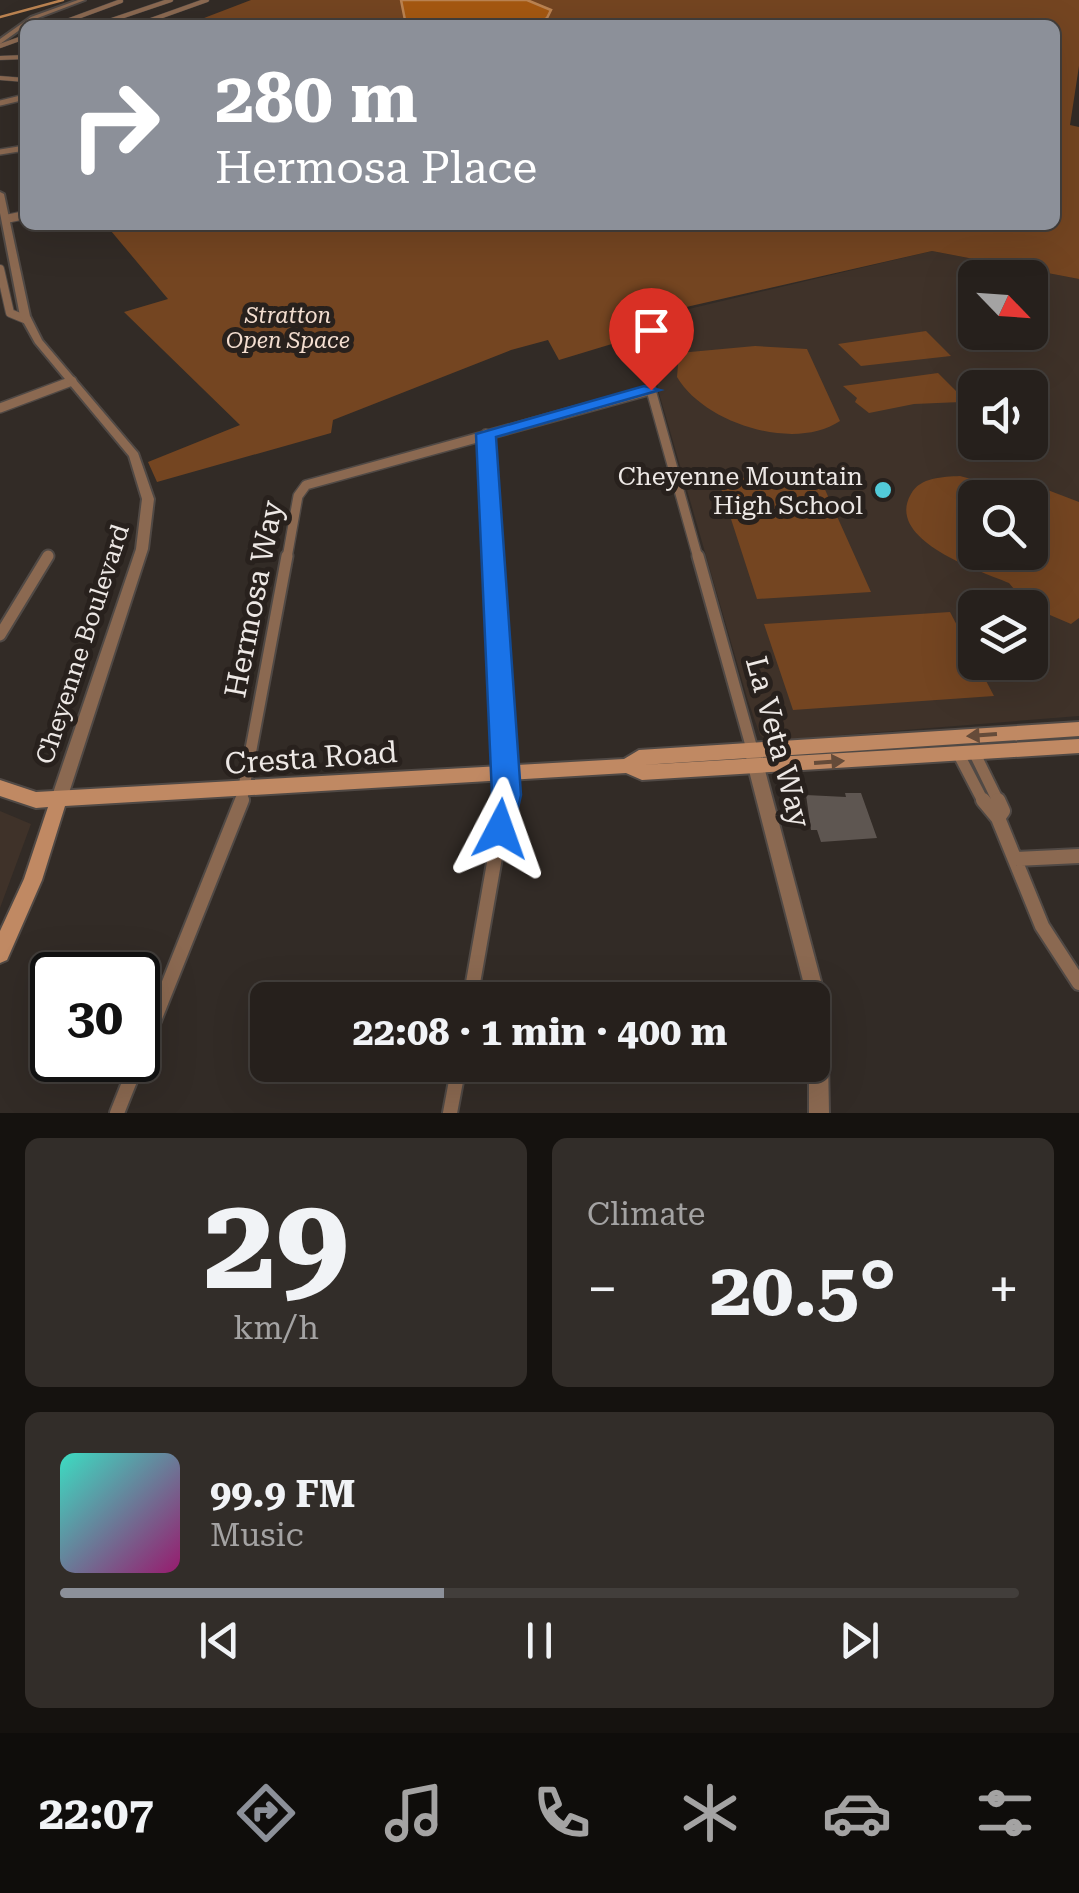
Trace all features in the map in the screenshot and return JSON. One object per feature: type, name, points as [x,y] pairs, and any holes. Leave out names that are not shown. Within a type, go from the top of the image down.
[{"type":"main road","name":"Cresta Road","points":[[0,788],[36,800],[628,766],[642,773],[702,761],[1079,729]]},
{"type":"main road","name":"Cresta Road","points":[[754,758],[1079,746]]},
{"type":"main road","name":"Cheyenne Boulevard","points":[[0,953],[33,880],[59,799]]},
{"type":"street","points":[[30,20],[83,0]]},
{"type":"street","points":[[111,20],[171,0]]},
{"type":"street","points":[[159,20],[208,0]]},
{"type":"street","points":[[70,20],[121,1]]},
{"type":"street","points":[[148,7],[176,12]]},
{"type":"street","points":[[0,44],[20,27]]},
{"type":"street","points":[[0,32],[15,31]]},
{"type":"street","name":"Cheyenne Boulevard","points":[[0,194],[27,320],[38,342],[134,454],[144,477],[148,514],[142,549],[59,799]]},
{"type":"street","points":[[6,219],[20,216]]},
{"type":"street","name":"Cheyenne Boulevard","points":[[0,269],[10,313],[27,320]]},
{"type":"street","points":[[9,324],[27,320]]},
{"type":"street","points":[[0,408],[72,381]]},
{"type":"street","name":"La Veta Way","points":[[486,434],[651,390],[818,1004],[819,1113]]},
{"type":"street","points":[[473,982],[506,795],[486,434]]},
{"type":"street","name":"Hermosa Way","points":[[118,1113],[239,815],[301,488],[486,434]]},
{"type":"street","points":[[0,635],[48,556]]},
{"type":"street","points":[[966,753],[990,814],[998,818],[1052,942],[1079,983]]},
{"type":"street","points":[[1014,860],[1079,856]]},
{"type":"street","points":[[450,1113],[456,1082]]},
{"type":"shaded area","points":[[401,0],[527,0],[551,10],[543,20],[405,20]]},
{"type":"shaded area","name":"Cheyenne Mountain High School","points":[[932,251],[979,260],[958,260],[958,350],[1048,350],[1048,273],[1079,279],[1079,716],[767,741],[760,735],[659,393],[653,354],[656,335],[672,313]]},
{"type":"shaded area","points":[[0,811],[31,824],[0,908]]},
{"type":"green space","name":"Stratton Open Space","points":[[251,0],[1079,0],[1079,66],[1070,125],[1079,127],[1079,279],[1048,273],[1048,260],[979,260],[932,251],[660,313],[644,344],[649,382],[625,340],[559,360],[548,340],[511,350],[333,420],[331,433],[157,482],[148,462],[240,425],[124,312],[168,299],[110,230],[1060,230],[1060,20],[199,20]]},
{"type":"green space","points":[[926,331],[951,356],[861,366],[838,344]]},
{"type":"green space","points":[[755,346],[807,349],[840,421],[799,434],[751,428],[707,408],[677,377],[679,353]]},
{"type":"green space","points":[[938,373],[958,393],[958,402],[914,404],[869,413],[843,386]]},
{"type":"green space","points":[[818,474],[871,592],[757,599],[718,479]]},
{"type":"green space","points":[[960,476],[975,480],[958,480],[958,562],[922,539],[911,526],[906,511],[915,488],[939,478]]},
{"type":"green space","points":[[1048,490],[1079,502],[1079,618],[1071,624],[1048,614],[1048,590],[1014,590],[1009,583],[977,570],[1048,570]]},
{"type":"green space","points":[[950,612],[958,627],[958,680],[986,680],[994,696],[793,710],[764,624]]},
{"type":"building","points":[[845,793],[861,793],[877,838],[821,842],[817,830],[811,830],[806,795],[846,797]]},
{"type":"waterway","points":[[0,17],[63,0]]},
{"type":"place","name":"Cheyenne Mountain High School","points":[[883,490]]},
{"type":"route","points":[[500,829],[506,795],[486,434],[638,390],[651,390]]}]
